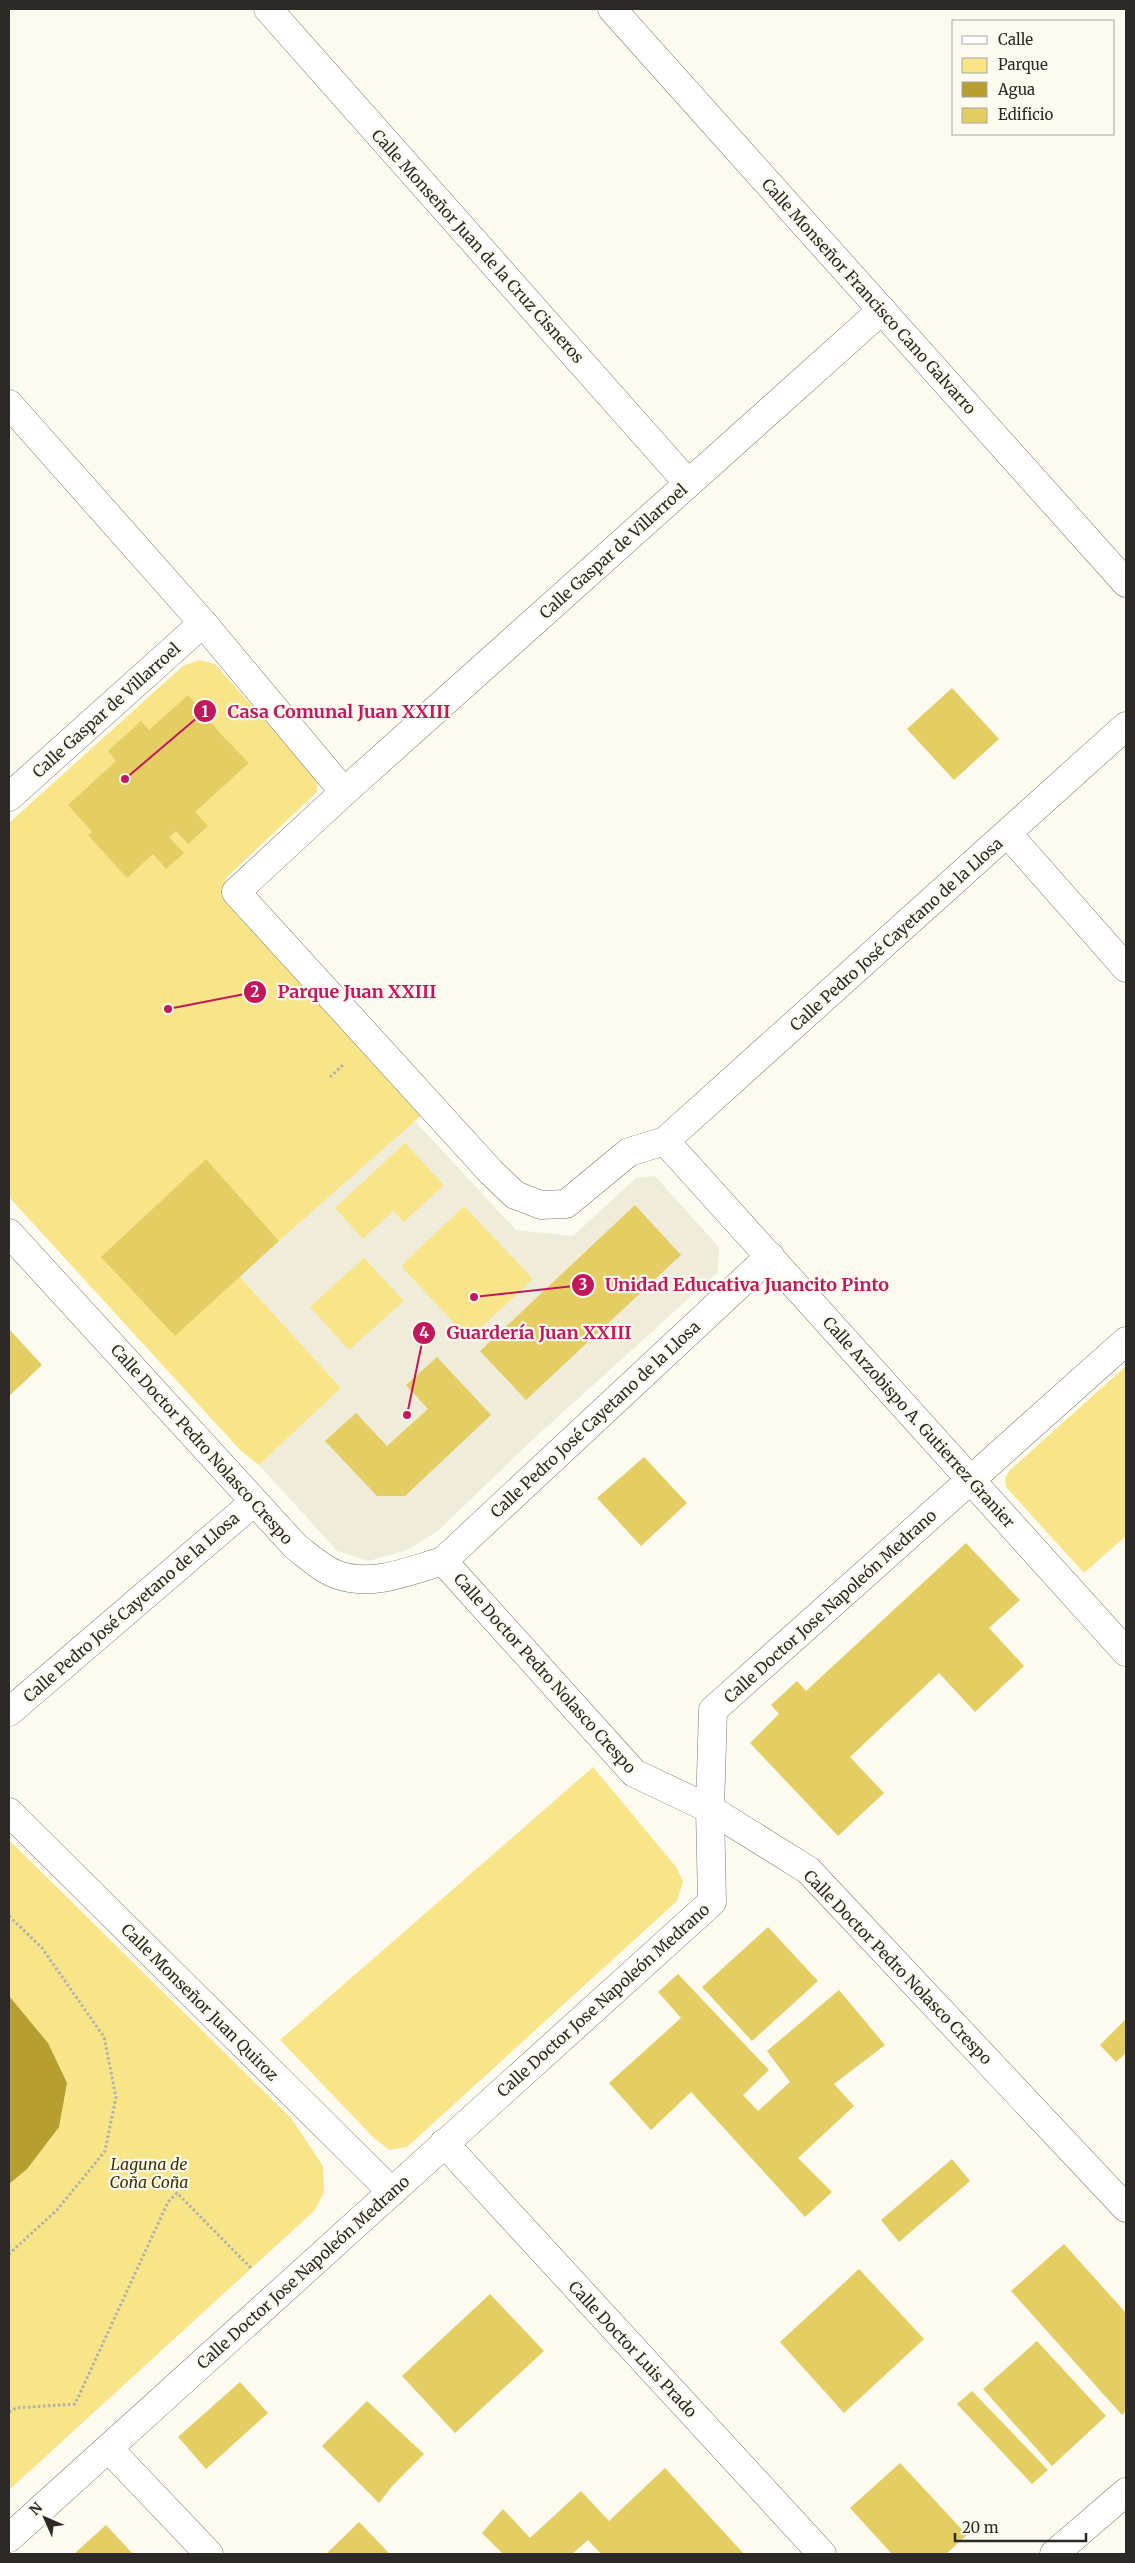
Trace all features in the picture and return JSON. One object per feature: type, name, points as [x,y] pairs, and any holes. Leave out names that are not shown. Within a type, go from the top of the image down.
[{"type":"street","name":"Calle Monseñor Juan de la Cruz Cisneros","points":[[268,9],[688,483]]},
{"type":"street","name":"Calle Monseñor Francisco Cano Galvarro","points":[[612,9],[1126,583]]},
{"type":"street","name":"Calle Gaspar de Villarroel","points":[[344,792],[882,310]]},
{"type":"street","points":[[9,404],[203,624],[344,792],[236,892],[490,1172],[515,1195],[541,1206],[566,1204],[629,1152],[665,1141]]},
{"type":"street","name":"Calle Gaspar de Villarroel","points":[[9,797],[203,624]]},
{"type":"street","name":"Calle Pedro José Cayetano de la Llosa","points":[[665,1141],[1126,726]]},
{"type":"street","points":[[1008,834],[1126,968]]},
{"type":"street","name":"Calle Arzobispo A. Gutierrez Granier","points":[[665,1141],[1126,1652]]},
{"type":"street","name":"Calle Doctor Pedro Nolasco Crespo","points":[[9,1233],[296,1547],[336,1575],[361,1580],[392,1577],[443,1561],[634,1773],[710,1809],[808,1870],[1126,2208]]},
{"type":"street","name":"Calle Pedro José Cayetano de la Llosa","points":[[443,1561],[770,1256]]},
{"type":"street","name":"Calle Doctor Jose Napoleón Medrano","points":[[9,2538],[712,1902],[710,1809],[713,1710],[1126,1341]]},
{"type":"street","name":"Calle Pedro José Cayetano de la Llosa","points":[[9,1712],[254,1502]]},
{"type":"street","name":"Calle Monseñor Juan Quiroz","points":[[9,1812],[392,2192]]},
{"type":"street","name":"Calle Doctor Luis Prado","points":[[444,2143],[822,2554]]},
{"type":"street","points":[[110,2448],[209,2554]]},
{"type":"street","points":[[1054,2554],[1126,2492]]},
{"type":"path","points":[[9,1916],[42,1948],[104,2037],[116,2097],[105,2151],[57,2210],[9,2254]]},
{"type":"path","points":[[9,2412],[16,2408],[75,2404],[168,2202],[177,2193],[278,2296]]},
{"type":"shaded area","points":[[414,1120],[516,1230],[573,1236],[636,1178],[655,1176],[719,1247],[718,1272],[529,1443],[437,1532],[407,1550],[369,1561],[337,1551],[259,1465],[341,1388],[239,1276]]},
{"type":"green space","points":[[199,660],[215,664],[318,780],[317,792],[227,877],[222,890],[229,905],[424,1113],[239,1276],[341,1388],[259,1465],[241,1451],[9,1197],[9,823],[183,666]]},
{"type":"green space","points":[[405,1143],[444,1185],[404,1222],[393,1211],[363,1239],[335,1208]]},
{"type":"green space","points":[[464,1206],[533,1279],[469,1339],[401,1266]]},
{"type":"green space","points":[[364,1258],[404,1301],[349,1350],[310,1307]]},
{"type":"green space","points":[[1126,1366],[1126,1536],[1084,1573],[1006,1487],[1005,1479],[1009,1471]]},
{"type":"green space","points":[[593,1767],[677,1868],[683,1882],[677,1901],[407,2147],[389,2150],[373,2137],[280,2040]]},
{"type":"green space","name":"Laguna de Coña Coña","points":[[9,1840],[291,2118],[323,2166],[324,2193],[314,2211],[9,2490]]},
{"type":"water","points":[[9,1996],[48,2043],[67,2083],[59,2127],[27,2169],[9,2184]]},
{"type":"building","points":[[952,688],[999,739],[954,780],[907,729]]},
{"type":"building","points":[[188,695],[219,732],[249,763],[195,812],[208,826],[188,844],[176,831],[169,837],[184,853],[166,869],[153,854],[127,878],[88,835],[92,832],[68,805],[116,761],[108,751],[141,721],[149,730]]},
{"type":"building","points":[[206,1159],[279,1241],[175,1336],[101,1257]]},
{"type":"building","points":[[635,1205],[681,1255],[526,1400],[480,1351]]},
{"type":"building","points":[[9,1329],[42,1365],[9,1396]]},
{"type":"building","points":[[437,1357],[491,1415],[405,1496],[377,1496],[325,1441],[356,1413],[387,1446],[428,1409],[406,1385]]},
{"type":"building","points":[[644,1457],[687,1503],[641,1546],[597,1498]]},
{"type":"building","points":[[966,1543],[1020,1600],[989,1628],[1024,1666],[975,1712],[939,1673],[850,1757],[884,1793],[838,1836],[750,1743],[779,1714],[771,1705],[797,1681],[806,1691]]},
{"type":"building","points":[[768,1927],[818,1981],[752,2041],[702,1987]]},
{"type":"building","points":[[678,1974],[769,2070],[743,2095],[758,2111],[790,2082],[767,2051],[839,1990],[885,2045],[834,2084],[854,2106],[798,2158],[832,2192],[805,2217],[691,2092],[651,2130],[609,2083],[681,2018],[658,1992]]},
{"type":"building","points":[[1126,2019],[1126,2053],[1116,2062],[1100,2045]]},
{"type":"building","points":[[952,2159],[970,2181],[899,2242],[881,2220]]},
{"type":"building","points":[[1064,2244],[1126,2313],[1126,2411],[1122,2415],[1011,2291]]},
{"type":"building","points":[[859,2269],[924,2339],[844,2413],[780,2342]]},
{"type":"building","points":[[490,2294],[544,2351],[455,2433],[402,2376]]},
{"type":"building","points":[[1037,2341],[1106,2416],[1052,2466],[983,2389]]},
{"type":"building","points":[[240,2382],[268,2413],[206,2469],[178,2437]]},
{"type":"building","points":[[972,2391],[1048,2470],[1032,2484],[957,2404]]},
{"type":"building","points":[[367,2401],[424,2454],[393,2485],[379,2503],[322,2446]]},
{"type":"building","points":[[900,2463],[967,2535],[946,2554],[892,2554],[850,2508]]},
{"type":"building","points":[[665,2468],[744,2554],[601,2554],[588,2540],[572,2554],[503,2554],[482,2533],[503,2509],[530,2538],[581,2491],[609,2521]]},
{"type":"building","points":[[359,2522],[390,2554],[326,2554]]},
{"type":"building","points":[[106,2525],[133,2554],[74,2554]]},
{"type":"place","name":"Casa Comunal Juan XXIII","points":[[125,779]]},
{"type":"place","name":"Parque Juan XXIII","points":[[168,1009]]},
{"type":"place","name":"Unidad Educativa Juancito Pinto","points":[[474,1297]]},
{"type":"place","name":"Guardería Juan XXIII","points":[[407,1415]]}]
